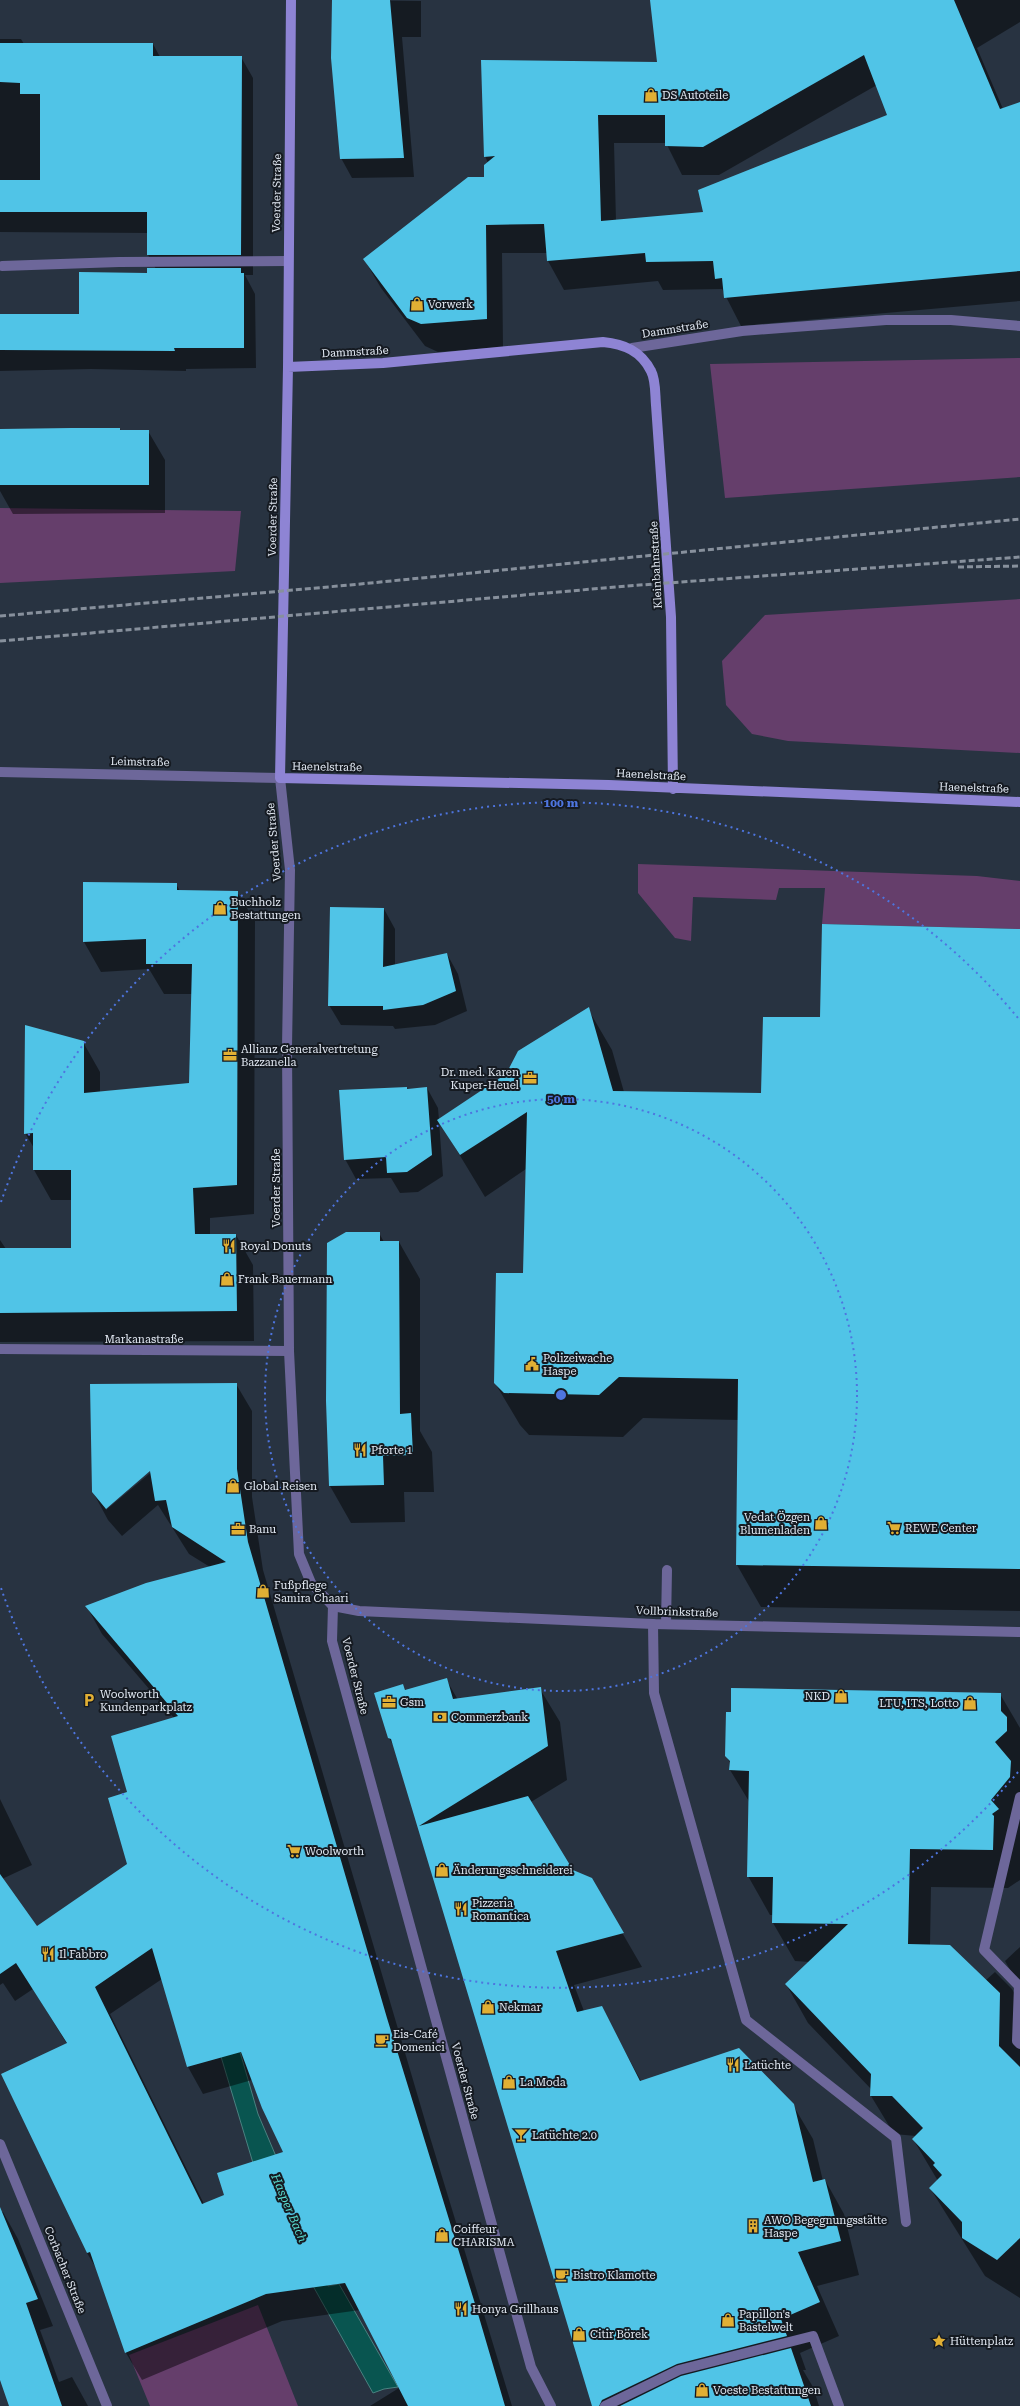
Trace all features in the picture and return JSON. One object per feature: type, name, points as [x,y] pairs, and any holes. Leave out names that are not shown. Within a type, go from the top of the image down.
[{"type":"main road","name":"Voerder Straße","points":[[280,778],[288,367],[291,0]]},
{"type":"main road","name":"Dammstraße","points":[[288,367],[382,363],[603,342],[619,343],[632,348]]},
{"type":"main road","name":"Kleinbahnstraße","points":[[632,348],[652,371],[656,405],[671,617],[673,789]]},
{"type":"main road","name":"Haenelstraße","points":[[280,778],[609,785],[673,789],[1020,802]]},
{"type":"street","points":[[2,266],[119,262],[288,261]]},
{"type":"street","name":"Dammstraße","points":[[632,348],[742,331],[886,320],[951,320],[1020,326]]},
{"type":"street","name":"Leimstraße","points":[[0,772],[194,774],[280,778]]},
{"type":"street","name":"Voerder Straße","points":[[280,778],[290,870],[287,1047],[289,1352],[299,1554],[311,1583],[333,1606],[332,1641],[531,2366],[551,2406]]},
{"type":"street","name":"Markanastraße","points":[[0,1349],[289,1352]]},
{"type":"street","points":[[666,1624],[667,1570]]},
{"type":"street","name":"Vollbrinkstraße","points":[[333,1606],[359,1611],[653,1624],[1020,1632]]},
{"type":"street","points":[[653,1624],[654,1693],[746,2020],[896,2138],[906,2222]]},
{"type":"street","points":[[1020,1797],[984,1950],[1020,1986],[1017,2041],[1020,2044]]},
{"type":"street","name":"Corbacher Straße","points":[[0,2144],[107,2406]]},
{"type":"street","points":[[605,2406],[679,2370],[813,2336],[839,2406]]},
{"type":"shaded area","points":[[1020,358],[1020,477],[725,498],[710,364]]},
{"type":"shaded area","points":[[0,508],[241,511],[235,571],[0,583]]},
{"type":"shaded area","points":[[1020,599],[1020,753],[788,741],[752,734],[726,705],[722,661],[765,615]]},
{"type":"shaded area","points":[[638,864],[977,876],[1020,881],[1020,929],[822,924],[825,888],[779,888],[776,900],[693,897],[691,941],[675,938],[638,893]]},
{"type":"shaded area","points":[[258,2305],[298,2406],[150,2406],[129,2355]]},
{"type":"water","name":"Hasper Bach","points":[[229,2014],[258,2114],[307,2222],[318,2240],[328,2286],[339,2284],[398,2387],[384,2389],[373,2393],[308,2277],[253,2163],[210,2020]]},
{"type":"building","points":[[332,0],[390,0],[404,158],[340,159],[331,58]]},
{"type":"building","points":[[650,0],[954,0],[1000,109],[1020,102],[1020,271],[724,298],[722,278],[715,279],[713,261],[646,262],[645,253],[547,261],[544,224],[486,225],[487,319],[421,324],[407,318],[363,259],[468,177],[484,177],[484,165],[495,156],[484,157],[481,60],[657,62]],"holes":[[[864,55],[887,115],[698,190],[703,212],[601,221],[598,115],[665,115],[665,146],[703,147]]]},
{"type":"building","points":[[0,43],[153,43],[153,56],[242,56],[241,255],[147,255],[147,212],[0,212],[0,180],[40,180],[40,94],[20,94],[20,83],[0,82]]},
{"type":"building","points":[[147,268],[241,268],[241,273],[244,273],[244,348],[174,348],[175,351],[0,350],[0,314],[79,314],[79,272],[147,273]]},
{"type":"building","points":[[120,428],[120,430],[149,430],[149,485],[0,485],[0,429]]},
{"type":"building","points":[[83,882],[177,883],[177,890],[238,891],[237,1185],[193,1188],[195,1234],[236,1234],[237,1311],[0,1313],[0,1248],[71,1248],[71,1170],[33,1170],[33,1133],[24,1134],[25,1025],[84,1041],[84,1093],[189,1083],[192,964],[146,964],[146,939],[83,942]]},
{"type":"building","points":[[330,907],[384,908],[383,967],[447,953],[456,991],[423,1005],[383,1010],[383,1006],[328,1006]]},
{"type":"building","points":[[822,924],[1020,929],[1020,1569],[736,1565],[738,1379],[619,1377],[599,1395],[504,1393],[494,1383],[496,1273],[523,1273],[527,1112],[460,1155],[437,1120],[506,1074],[518,1051],[589,1007],[613,1091],[761,1093],[763,1017],[820,1017]]},
{"type":"building","points":[[407,1087],[407,1089],[427,1087],[432,1155],[407,1172],[387,1173],[386,1157],[344,1160],[339,1090]]},
{"type":"building","points":[[346,1232],[380,1232],[380,1241],[399,1241],[400,1414],[411,1413],[413,1455],[383,1456],[384,1485],[329,1486],[326,1401],[327,1243]]},
{"type":"building","points":[[237,1383],[237,1469],[248,1542],[387,2018],[505,2406],[408,2406],[345,2283],[266,2294],[125,2353],[90,2252],[87,2253],[1,2074],[67,2043],[16,1963],[0,1974],[0,1874],[37,1926],[127,1864],[108,1798],[127,1792],[111,1736],[178,1716],[85,1606],[146,1583],[226,1562],[172,1527],[166,1500],[155,1501],[150,1471],[106,1509],[92,1492],[90,1384]],"holes":[[[152,1948],[187,2067],[241,2052],[262,2108],[283,2152],[217,2173],[224,2195],[202,2204],[95,1987]]]},
{"type":"building","points":[[447,1678],[453,1699],[541,1687],[548,1746],[419,1826],[528,1796],[573,1870],[592,1878],[624,1933],[556,1951],[577,2012],[602,2006],[640,2081],[739,2048],[794,2104],[813,2182],[825,2179],[841,2241],[798,2252],[820,2302],[781,2319],[787,2336],[677,2364],[602,2400],[599,2406],[592,2406],[391,1739],[388,1738],[374,1693],[403,1684],[405,1690]]},
{"type":"building","points":[[731,1688],[1001,1693],[1001,1711],[1007,1717],[1007,1731],[995,1742],[1011,1761],[1010,1777],[991,1800],[999,1809],[992,1814],[994,1816],[993,1850],[910,1849],[908,1944],[950,1945],[1000,1993],[999,2046],[1020,2067],[1020,2238],[997,2260],[962,2238],[962,2222],[929,2188],[942,2175],[933,2165],[935,2163],[912,2139],[923,2128],[892,2096],[870,2096],[871,2074],[785,1984],[848,1924],[772,1923],[773,1877],[747,1877],[749,1771],[729,1770],[730,1761],[725,1756],[726,1712],[731,1712]]},
{"type":"building","points":[[0,2207],[38,2299],[26,2303],[62,2406],[9,2406],[0,2380]]},
{"type":"building","points":[[791,2348],[811,2406],[620,2406],[681,2376]]},
{"type":"railway","points":[[0,616],[350,585],[1020,519]]},
{"type":"railway","points":[[0,641],[627,586],[1020,557]]},
{"type":"railway","points":[[958,567],[1020,566]]},
{"type":"place","name":"DS Autoteile","points":[[651,95]]},
{"type":"place","name":"Vorwerk","points":[[417,304]]},
{"type":"place","name":"Buchholz Bestattungen","points":[[220,908]]},
{"type":"place","name":"Allianz Generalvertretung Bazzanella","points":[[230,1055]]},
{"type":"place","name":"Dr. med. Karen Kuper-Heuel","points":[[530,1078]]},
{"type":"place","name":"Royal Donuts","points":[[229,1246]]},
{"type":"place","name":"Frank Bauermann","points":[[227,1279]]},
{"type":"place","name":"Polizeiwache Haspe","points":[[532,1364]]},
{"type":"place","name":"Pforte 1","points":[[360,1450]]},
{"type":"place","name":"Global Reisen","points":[[233,1486]]},
{"type":"place","name":"Vedat Özgen Blumenladen","points":[[821,1523]]},
{"type":"place","name":"REWE Center","points":[[894,1528]]},
{"type":"place","name":"Banu","points":[[238,1529]]},
{"type":"place","name":"Fußpflege Samira Chaari","points":[[263,1591]]},
{"type":"place","name":"NKD","points":[[841,1696]]},
{"type":"place","name":"Woolworth Kundenparkplatz","points":[[89,1700]]},
{"type":"place","name":"Gsm","points":[[389,1702]]},
{"type":"place","name":"LTU, ITS, Lotto","points":[[970,1703]]},
{"type":"place","name":"Commerzbank","points":[[440,1717]]},
{"type":"place","name":"Woolworth","points":[[294,1851]]},
{"type":"place","name":"Änderungsschneiderei","points":[[442,1870]]},
{"type":"place","name":"Pizzeria Romantica","points":[[461,1909]]},
{"type":"place","name":"Il Fabbro","points":[[48,1954]]},
{"type":"place","name":"Nekmar","points":[[488,2007]]},
{"type":"place","name":"Eis-Café Domenici","points":[[382,2040]]},
{"type":"place","name":"Latüchte","points":[[733,2065]]},
{"type":"place","name":"La Moda","points":[[509,2082]]},
{"type":"place","name":"Latüchte 2.0","points":[[521,2135]]},
{"type":"place","name":"AWO Begegnungsstätte Haspe","points":[[753,2226]]},
{"type":"place","name":"Coiffeur CHARISMA","points":[[442,2235]]},
{"type":"place","name":"Bistro Klamotte","points":[[562,2275]]},
{"type":"place","name":"Honya Grillhaus","points":[[461,2309]]},
{"type":"place","name":"Papillon's Bastelwelt","points":[[728,2320]]},
{"type":"place","name":"Citir Börek","points":[[579,2334]]},
{"type":"place","name":"Hüttenplatz","points":[[939,2341]]},
{"type":"place","name":"Voeste Bestattungen","points":[[702,2390]]}]
